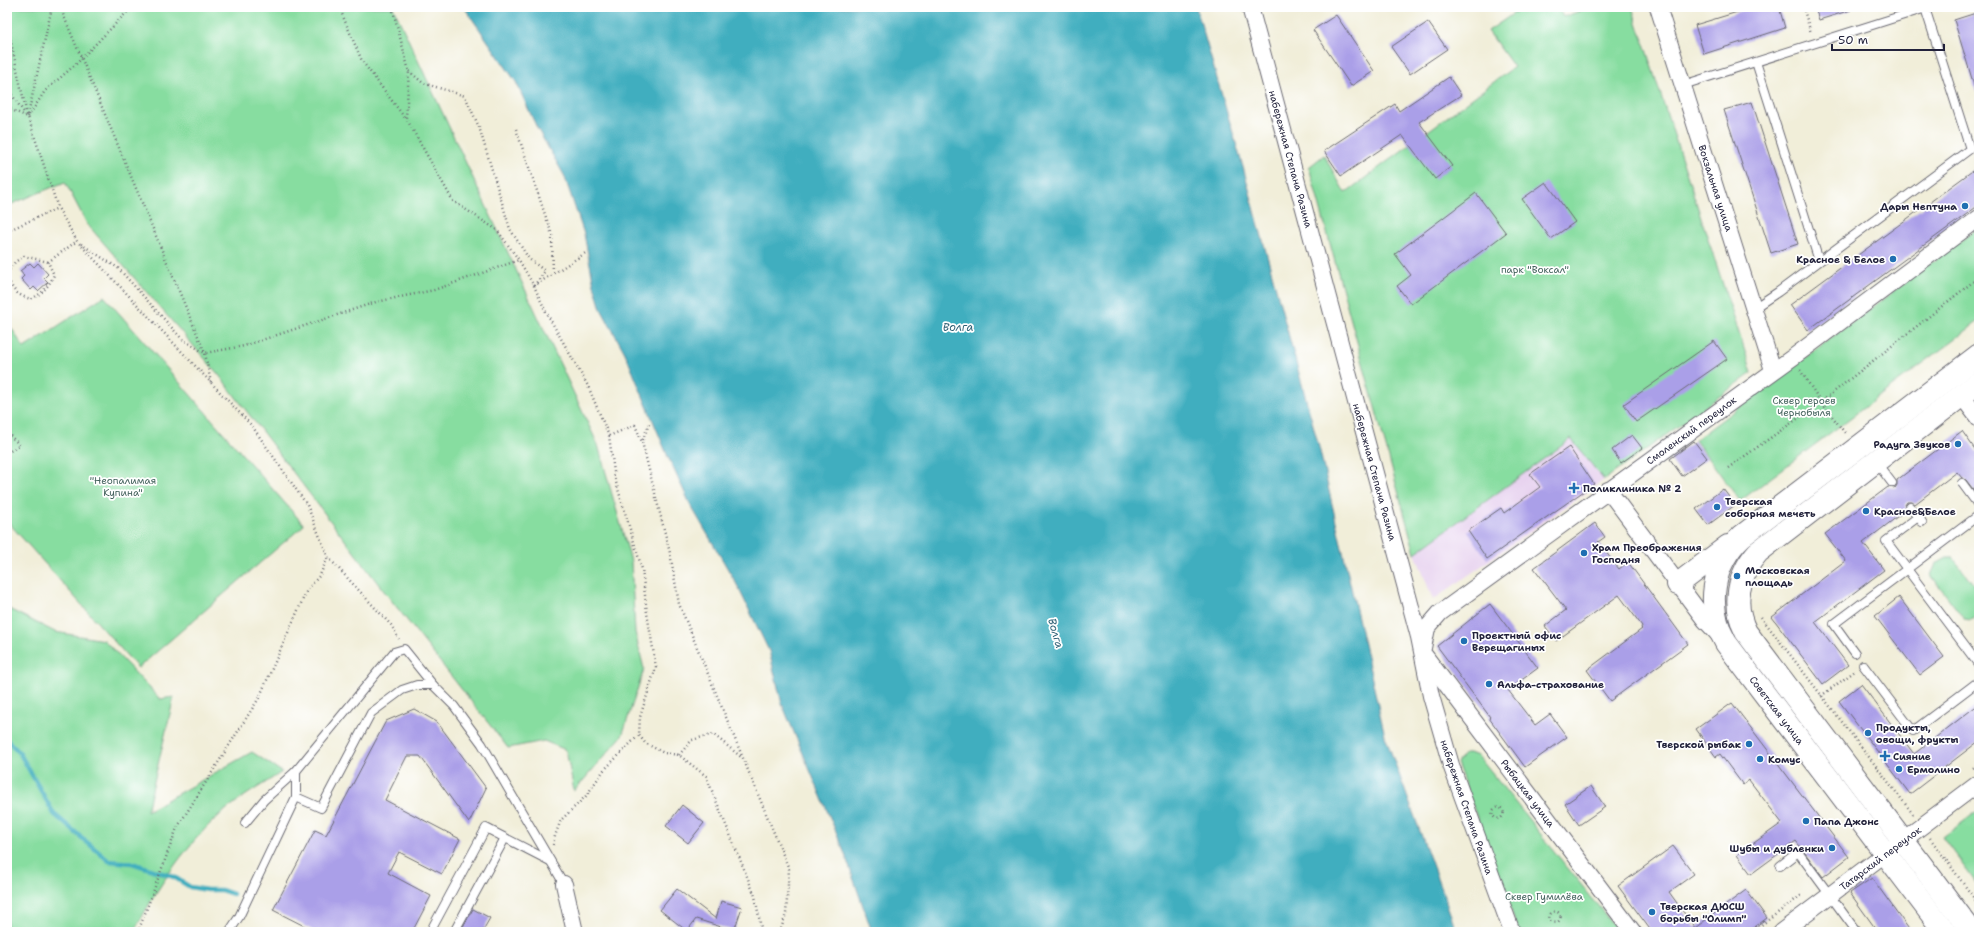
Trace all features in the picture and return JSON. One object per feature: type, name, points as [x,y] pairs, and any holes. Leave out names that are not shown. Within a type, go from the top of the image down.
[{"type":"main road","points":[[1678,584],[1979,355]]},
{"type":"main road","points":[[1972,932],[1903,840],[1753,624],[1739,611],[1738,595],[1743,574],[1751,560],[1766,545],[1876,461],[1964,398],[1979,382]]},
{"type":"main road","points":[[1726,643],[1720,631],[1714,611],[1715,583],[1724,557],[1742,536]]},
{"type":"main road","name":"Советская улица","points":[[1726,643],[1945,932]]},
{"type":"street","name":"набережная Степана Разина","points":[[1250,7],[1423,653],[1431,696],[1450,765],[1512,932]]},
{"type":"street","name":"Вокзальная улица","points":[[1658,7],[1773,370]]},
{"type":"street","name":"Смоленский переулок","points":[[1423,653],[1425,633],[1436,616],[1773,370],[1792,358],[1979,218]]},
{"type":"street","points":[[1964,398],[1979,419]]},
{"type":"street","name":"Советская улица","points":[[1608,490],[1705,620],[1726,643]]},
{"type":"street","name":"Рыбацкая улица","points":[[1423,653],[1633,932]]},
{"type":"street","name":"Татарский переулок","points":[[1781,932],[1979,783]]},
{"type":"street","points":[[564,884],[575,932]]},
{"type":"lane","points":[[1683,85],[1927,8],[1970,149],[1979,153]]},
{"type":"lane","points":[[1756,62],[1819,261]]},
{"type":"lane","points":[[1754,308],[1970,149]]},
{"type":"lane","points":[[1876,461],[1892,483]]},
{"type":"lane","points":[[1962,483],[1979,506]]},
{"type":"lane","points":[[1910,507],[1920,520],[1886,541],[1979,665]]},
{"type":"lane","points":[[1856,653],[1834,624],[1979,515]]},
{"type":"lane","points":[[245,824],[264,800],[296,771],[394,652],[404,648],[433,685],[454,706],[482,744],[564,884]]},
{"type":"lane","points":[[1863,664],[1913,731],[1979,681]]},
{"type":"lane","points":[[296,797],[321,808],[371,713],[402,690],[417,685],[433,685]]},
{"type":"lane","points":[[229,932],[239,917],[296,797],[296,771]]},
{"type":"lane","points":[[430,932],[486,828],[551,862]]},
{"type":"lane","points":[[454,932],[504,838]]},
{"type":"lane","points":[[1780,866],[1798,852],[1857,932]]},
{"type":"path","points":[[28,117],[52,7]]},
{"type":"path","points":[[60,7],[205,353],[212,384]]},
{"type":"path","points":[[28,117],[45,91],[82,58],[132,7]]},
{"type":"path","points":[[340,7],[362,61],[406,118],[453,201],[497,230],[519,260],[534,286],[546,312],[588,386],[609,436],[614,479],[642,569],[647,613],[656,667],[640,717],[639,735],[645,743],[664,753],[679,754],[706,776],[755,896],[761,928],[760,932]]},
{"type":"path","points":[[392,7],[409,71],[406,118]]},
{"type":"path","points":[[1803,7],[1814,43]]},
{"type":"path","points":[[7,24],[28,117],[58,208],[77,241],[252,426],[307,505],[328,557],[391,625],[404,648]]},
{"type":"path","points":[[409,71],[423,82],[465,96],[479,127],[510,229],[529,259],[545,271],[534,286]]},
{"type":"path","points":[[7,88],[28,117]]},
{"type":"path","points":[[7,108],[28,117]]},
{"type":"path","points":[[516,129],[552,235],[553,274]]},
{"type":"path","points":[[7,231],[58,208]]},
{"type":"path","points":[[77,241],[118,268],[182,339],[205,353],[244,346],[376,302],[434,290],[519,260]]},
{"type":"path","points":[[48,262],[77,241]]},
{"type":"path","points":[[534,286],[587,252]]},
{"type":"path","points":[[24,256],[48,262],[54,274],[49,285],[42,293],[31,299],[21,297],[11,288],[7,274],[15,262],[24,256]]},
{"type":"path","points":[[1728,468],[1821,402],[1979,277]]},
{"type":"path","points":[[1792,358],[1821,402],[1845,433]]},
{"type":"path","points":[[642,442],[649,424]]},
{"type":"path","points":[[609,436],[635,425],[642,442],[670,553],[679,604],[789,869],[786,914],[780,932]]},
{"type":"path","points":[[7,433],[20,445],[7,453]]},
{"type":"path","points":[[138,932],[177,828],[259,698],[307,590],[320,575],[328,557]]},
{"type":"path","points":[[1753,624],[1822,696],[1922,826],[1979,906]]},
{"type":"path","points":[[1822,696],[1863,664]]},
{"type":"path","points":[[679,754],[692,740],[713,734],[742,757]]},
{"type":"path","points":[[551,862],[555,836],[561,820],[586,796],[604,770],[639,735]]},
{"type":"path","points":[[1496,808],[1501,808],[1504,812],[1503,816],[1496,817],[1493,813],[1494,810],[1496,808]]},
{"type":"path","points":[[1554,911],[1558,912],[1559,919],[1556,922],[1549,918],[1550,913],[1554,911]]},
{"type":"shaded area","points":[[1572,439],[1604,480],[1433,600],[1415,553]]},
{"type":"green space","points":[[7,7],[393,7],[598,445],[631,561],[635,632],[644,669],[622,736],[574,791],[566,750],[544,741],[508,748],[380,586],[219,375],[87,224],[65,182],[7,206]]},
{"type":"green space","name":"парк \"Воксал\"","points":[[1523,7],[1558,7],[1563,17],[1591,7],[1632,7],[1752,373],[1604,480],[1571,439],[1415,553],[1309,167],[1324,155],[1345,193],[1514,67],[1488,31]]},
{"type":"green space","name":"Сквер героев Чернобыля","points":[[1979,227],[1979,321],[1740,501],[1695,440]]},
{"type":"green space","name":"\"Неопалимая Купина\"","points":[[104,296],[304,525],[138,668],[7,521],[7,321],[24,348]]},
{"type":"green space","points":[[1947,558],[1953,558],[1979,591],[1979,616],[1971,620],[1964,619],[1931,575],[1936,564]]},
{"type":"green space","points":[[7,608],[55,632],[104,640],[160,699],[174,697],[147,811],[252,752],[282,772],[247,794],[213,821],[200,835],[174,866],[163,882],[134,932],[7,932]]},
{"type":"green space","name":"Сквер Гумилёва","points":[[1465,753],[1478,756],[1619,932],[1519,932],[1457,763]]},
{"type":"green space","points":[[1979,810],[1979,886],[1943,837]]},
{"type":"water","name":"Волга","points":[[464,7],[1196,7],[1243,167],[1319,447],[1385,736],[1457,932],[872,932],[842,846],[782,704],[769,651],[736,583],[691,506],[668,457],[625,353],[601,309],[594,285],[584,234],[564,175],[537,128],[516,82]]},
{"type":"building","points":[[1754,7],[1779,7],[1785,28],[1704,54],[1695,25]]},
{"type":"building","points":[[1815,7],[1851,7],[1851,10],[1819,20]]},
{"type":"building","points":[[1979,12],[1979,91],[1976,92],[1954,20]]},
{"type":"building","points":[[1336,15],[1374,71],[1351,86],[1313,30]]},
{"type":"building","points":[[1428,22],[1447,49],[1410,74],[1391,47]]},
{"type":"building","points":[[1449,77],[1461,95],[1419,122],[1452,166],[1435,179],[1402,135],[1341,176],[1324,151],[1395,104],[1399,111]]},
{"type":"building","points":[[1752,102],[1798,244],[1771,253],[1724,110]]},
{"type":"building","points":[[1979,166],[1979,205],[1808,330],[1790,305]]},
{"type":"building","points":[[1546,182],[1575,222],[1551,239],[1522,199]]},
{"type":"building","points":[[1476,193],[1506,233],[1411,304],[1397,286],[1411,275],[1395,254]]},
{"type":"building","points":[[30,263],[34,267],[38,263],[48,274],[44,278],[48,282],[38,291],[34,287],[31,290],[21,279],[24,276],[20,271]]},
{"type":"building","points":[[1714,341],[1727,359],[1636,422],[1624,404]]},
{"type":"building","points":[[1962,431],[1979,455],[1979,497],[1966,480],[1957,472],[1915,504],[1912,502],[1907,502],[1905,505],[1906,510],[1863,543],[1884,570],[1815,622],[1848,665],[1823,684],[1772,617],[1846,561],[1825,534],[1888,487],[1895,488],[1897,485],[1897,480]]},
{"type":"building","points":[[1632,435],[1642,448],[1621,463],[1612,450]]},
{"type":"building","points":[[1694,441],[1707,458],[1682,476],[1670,459]]},
{"type":"building","points":[[1569,447],[1594,484],[1487,559],[1468,531],[1501,508],[1504,513],[1540,487],[1530,474]]},
{"type":"building","points":[[1723,489],[1735,505],[1708,525],[1696,509]]},
{"type":"building","points":[[1595,523],[1605,537],[1598,542],[1619,569],[1628,562],[1688,644],[1610,701],[1587,670],[1642,629],[1642,626],[1619,595],[1556,641],[1545,626],[1566,610],[1534,568]]},
{"type":"building","points":[[1899,597],[1944,657],[1920,675],[1875,616]]},
{"type":"building","points":[[1490,604],[1538,668],[1508,690],[1535,725],[1550,714],[1567,737],[1525,767],[1437,646]]},
{"type":"building","points":[[1861,684],[1914,754],[1979,704],[1979,741],[1910,794],[1839,701]]},
{"type":"building","points":[[1732,703],[1849,857],[1823,877],[1796,841],[1751,874],[1737,855],[1782,823],[1749,780],[1743,785],[1720,754],[1716,757],[1696,729]]},
{"type":"building","points":[[414,709],[437,722],[486,788],[469,823],[420,756],[407,756],[385,800],[460,839],[442,874],[399,852],[388,873],[431,896],[412,932],[316,932],[273,910],[315,830],[326,835],[386,721]]},
{"type":"building","points":[[1591,786],[1605,807],[1579,825],[1565,804]]},
{"type":"building","points":[[682,805],[704,823],[688,843],[666,826]]},
{"type":"building","points":[[1673,846],[1694,874],[1669,892],[1695,928],[1746,890],[1767,918],[1748,932],[1652,932],[1618,886]]},
{"type":"building","points":[[1872,878],[1911,932],[1878,932],[1850,893]]},
{"type":"building","points":[[677,889],[716,919],[721,901],[742,907],[734,931],[696,919],[687,931],[660,910]]},
{"type":"building","points":[[473,909],[490,918],[482,932],[460,932]]},
{"type":"waterway","points":[[7,740],[19,752],[54,814],[109,861],[132,863],[174,877],[190,887],[207,890],[221,890],[233,894]]},
{"type":"place","name":"Дары Нептуна","points":[[1965,206]]},
{"type":"place","name":"Красное & Белое","points":[[1893,259]]},
{"type":"place","name":"Радуга Звуков","points":[[1958,444]]},
{"type":"place","name":"Поликлиника № 2","points":[[1574,488]]},
{"type":"place","name":"Тверская соборная мечеть","points":[[1717,507]]},
{"type":"place","name":"Красное&Белое","points":[[1866,511]]},
{"type":"place","name":"Храм Преображения Господня","points":[[1584,553]]},
{"type":"place","name":"Московская площадь","points":[[1737,576]]},
{"type":"place","name":"Проектный офис Верещагиных","points":[[1464,641]]},
{"type":"place","name":"Альфа-страхование","points":[[1489,684]]},
{"type":"place","name":"Продукты, овощи, фрукты","points":[[1868,733]]},
{"type":"place","name":"Тверской рыбак","points":[[1749,744]]},
{"type":"place","name":"Сияние","points":[[1885,756]]},
{"type":"place","name":"Комус","points":[[1760,759]]},
{"type":"place","name":"Ермолино","points":[[1899,769]]},
{"type":"place","name":"Папа Джонс","points":[[1806,821]]},
{"type":"place","name":"Шубы и дубленки","points":[[1832,848]]},
{"type":"place","name":"Тверская ДЮСШ борьбы \"Олимп\"","points":[[1652,912]]}]
